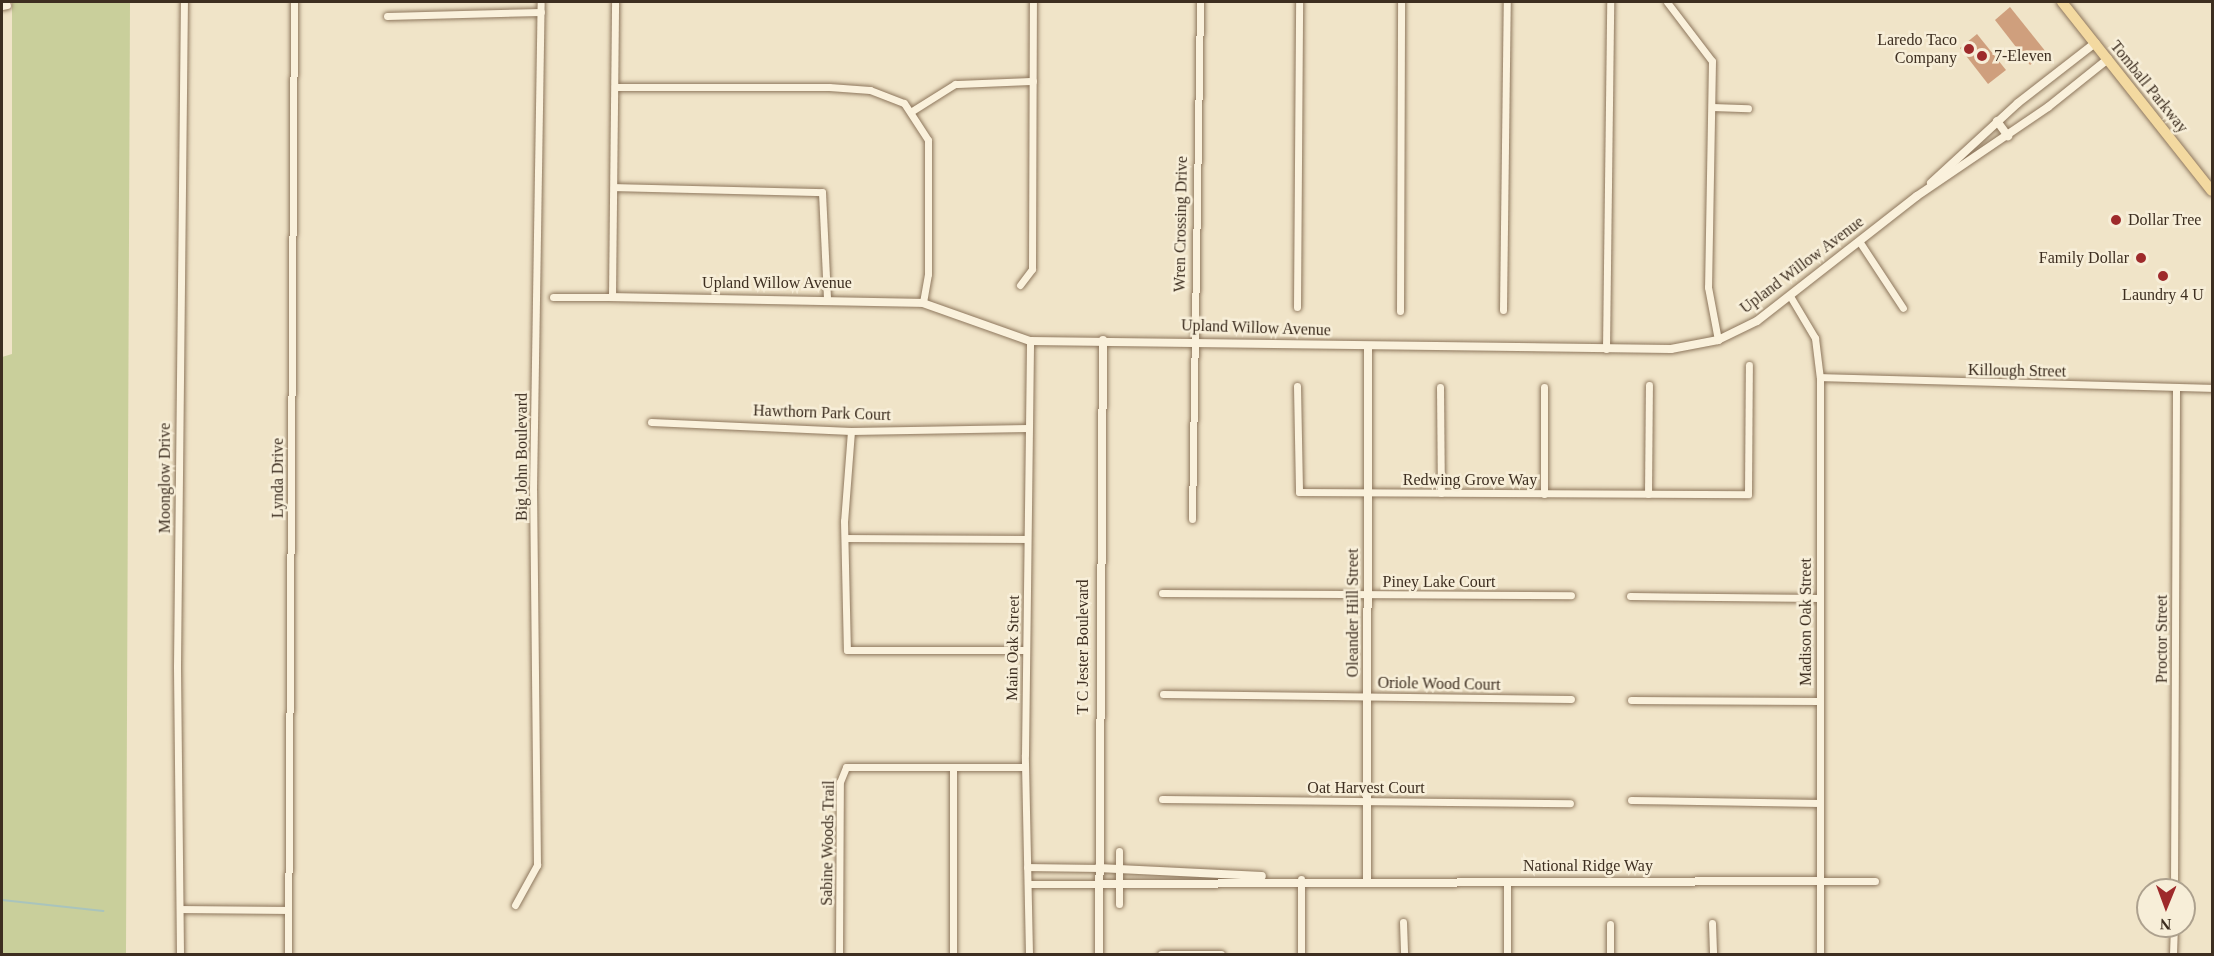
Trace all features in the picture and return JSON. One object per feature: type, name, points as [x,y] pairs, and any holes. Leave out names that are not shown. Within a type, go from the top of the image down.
[{"type":"main road","name":"Tomball Parkway","points":[[2062,2],[2212,191]]},
{"type":"street","name":"Moonglow Drive","points":[[180,954],[177,655],[184,2]]},
{"type":"street","name":"Lynda Drive","points":[[288,954],[294,2]]},
{"type":"street","name":"Big John Boulevard","points":[[515,905],[537,865],[533,490],[541,2]]},
{"type":"street","points":[[612,297],[615,2]]},
{"type":"street","points":[[1020,285],[1032,269],[1034,2]]},
{"type":"street","name":"Wren Crossing Drive","points":[[1192,519],[1200,2]]},
{"type":"street","points":[[1297,307],[1299,2]]},
{"type":"street","points":[[1400,310],[1401,2]]},
{"type":"street","points":[[1503,310],[1507,2]]},
{"type":"street","points":[[1606,349],[1610,2]]},
{"type":"street","points":[[1667,2],[1712,61],[1708,287],[1718,340]]},
{"type":"street","points":[[387,16],[541,12]]},
{"type":"street","name":"Upland Willow Avenue","points":[[1917,196],[1997,121],[2095,43]]},
{"type":"street","name":"Upland Willow Avenue","points":[[553,297],[827,298],[923,303],[1030,341],[1193,341],[1368,346],[1671,349],[1718,340],[1790,296],[1917,196],[2008,136],[2108,59]]},
{"type":"street","points":[[912,111],[955,84],[1033,81]]},
{"type":"street","points":[[615,87],[870,90],[912,111],[928,140],[928,274],[923,303]]},
{"type":"street","points":[[1712,107],[1748,108]]},
{"type":"street","points":[[1997,121],[2008,136]]},
{"type":"street","points":[[614,187],[822,192],[827,298]]},
{"type":"street","points":[[1859,241],[1903,308]]},
{"type":"street","name":"Madison Oak Street","points":[[1790,296],[1815,338],[1820,377],[1820,954]]},
{"type":"street","name":"T C Jester Boulevard","points":[[1099,954],[1103,340]]},
{"type":"street","name":"Main Oak Street","points":[[1029,954],[1025,767],[1030,341]]},
{"type":"street","name":"Oleander Hill Street","points":[[1367,879],[1368,346]]},
{"type":"street","name":"Redwing Grove Way","points":[[1297,386],[1299,492],[1748,494],[1749,365]]},
{"type":"street","name":"Killough Street","points":[[1820,377],[2212,388]]},
{"type":"street","points":[[1648,494],[1649,385]]},
{"type":"street","points":[[1440,387],[1441,493]]},
{"type":"street","points":[[1544,387],[1544,494]]},
{"type":"street","name":"Proctor Street","points":[[2174,878],[2176,387]]},
{"type":"street","name":"Hawthorn Park Court","points":[[651,422],[851,431],[1028,428]]},
{"type":"street","points":[[851,431],[845,538],[847,650],[1026,650]]},
{"type":"street","points":[[845,538],[1027,539]]},
{"type":"street","name":"Piney Lake Court","points":[[1162,592],[1571,595]]},
{"type":"street","points":[[1630,596],[1820,598]]},
{"type":"street","name":"Oriole Wood Court","points":[[1163,694],[1571,699]]},
{"type":"street","points":[[1631,700],[1820,701]]},
{"type":"street","name":"Sabine Woods Trail","points":[[839,954],[842,773],[853,766],[1025,767]]},
{"type":"street","points":[[953,767],[953,954]]},
{"type":"street","name":"Oat Harvest Court","points":[[1162,800],[1570,802]]},
{"type":"street","points":[[1631,800],[1820,803]]},
{"type":"street","points":[[1119,851],[1119,904]]},
{"type":"street","name":"National Ridge Way","points":[[1028,867],[1098,868],[1301,879]]},
{"type":"street","points":[[1300,954],[1301,879]]},
{"type":"street","name":"National Ridge Way","points":[[1028,884],[1301,879],[1875,881]]},
{"type":"street","points":[[1507,881],[1507,954]]},
{"type":"street","points":[[180,909],[288,910]]},
{"type":"street","points":[[1403,922],[1404,954]]},
{"type":"street","points":[[1712,923],[1713,954]]},
{"type":"street","points":[[1610,924],[1610,954]]},
{"type":"street","points":[[2173,954],[2174,938]]},
{"type":"street","points":[[1161,954],[1221,954]]},
{"type":"green space","points":[[12,2],[130,2],[126,954],[2,954],[2,357],[12,354]]},
{"type":"building","points":[[2010,7],[2046,52],[2030,65],[1995,20]]},
{"type":"building","name":"7-Eleven","points":[[1977,34],[2006,70],[1988,84],[1960,48]]},
{"type":"waterway","points":[[2,900],[103,911]]},
{"type":"place","name":"Laredo Taco Company","points":[[1969,49]]},
{"type":"place","name":"7-Eleven","points":[[1982,56]]},
{"type":"place","name":"Dollar Tree","points":[[2116,220]]},
{"type":"place","name":"Family Dollar","points":[[2141,258]]},
{"type":"place","name":"Laundry 4 U","points":[[2163,276]]}]
